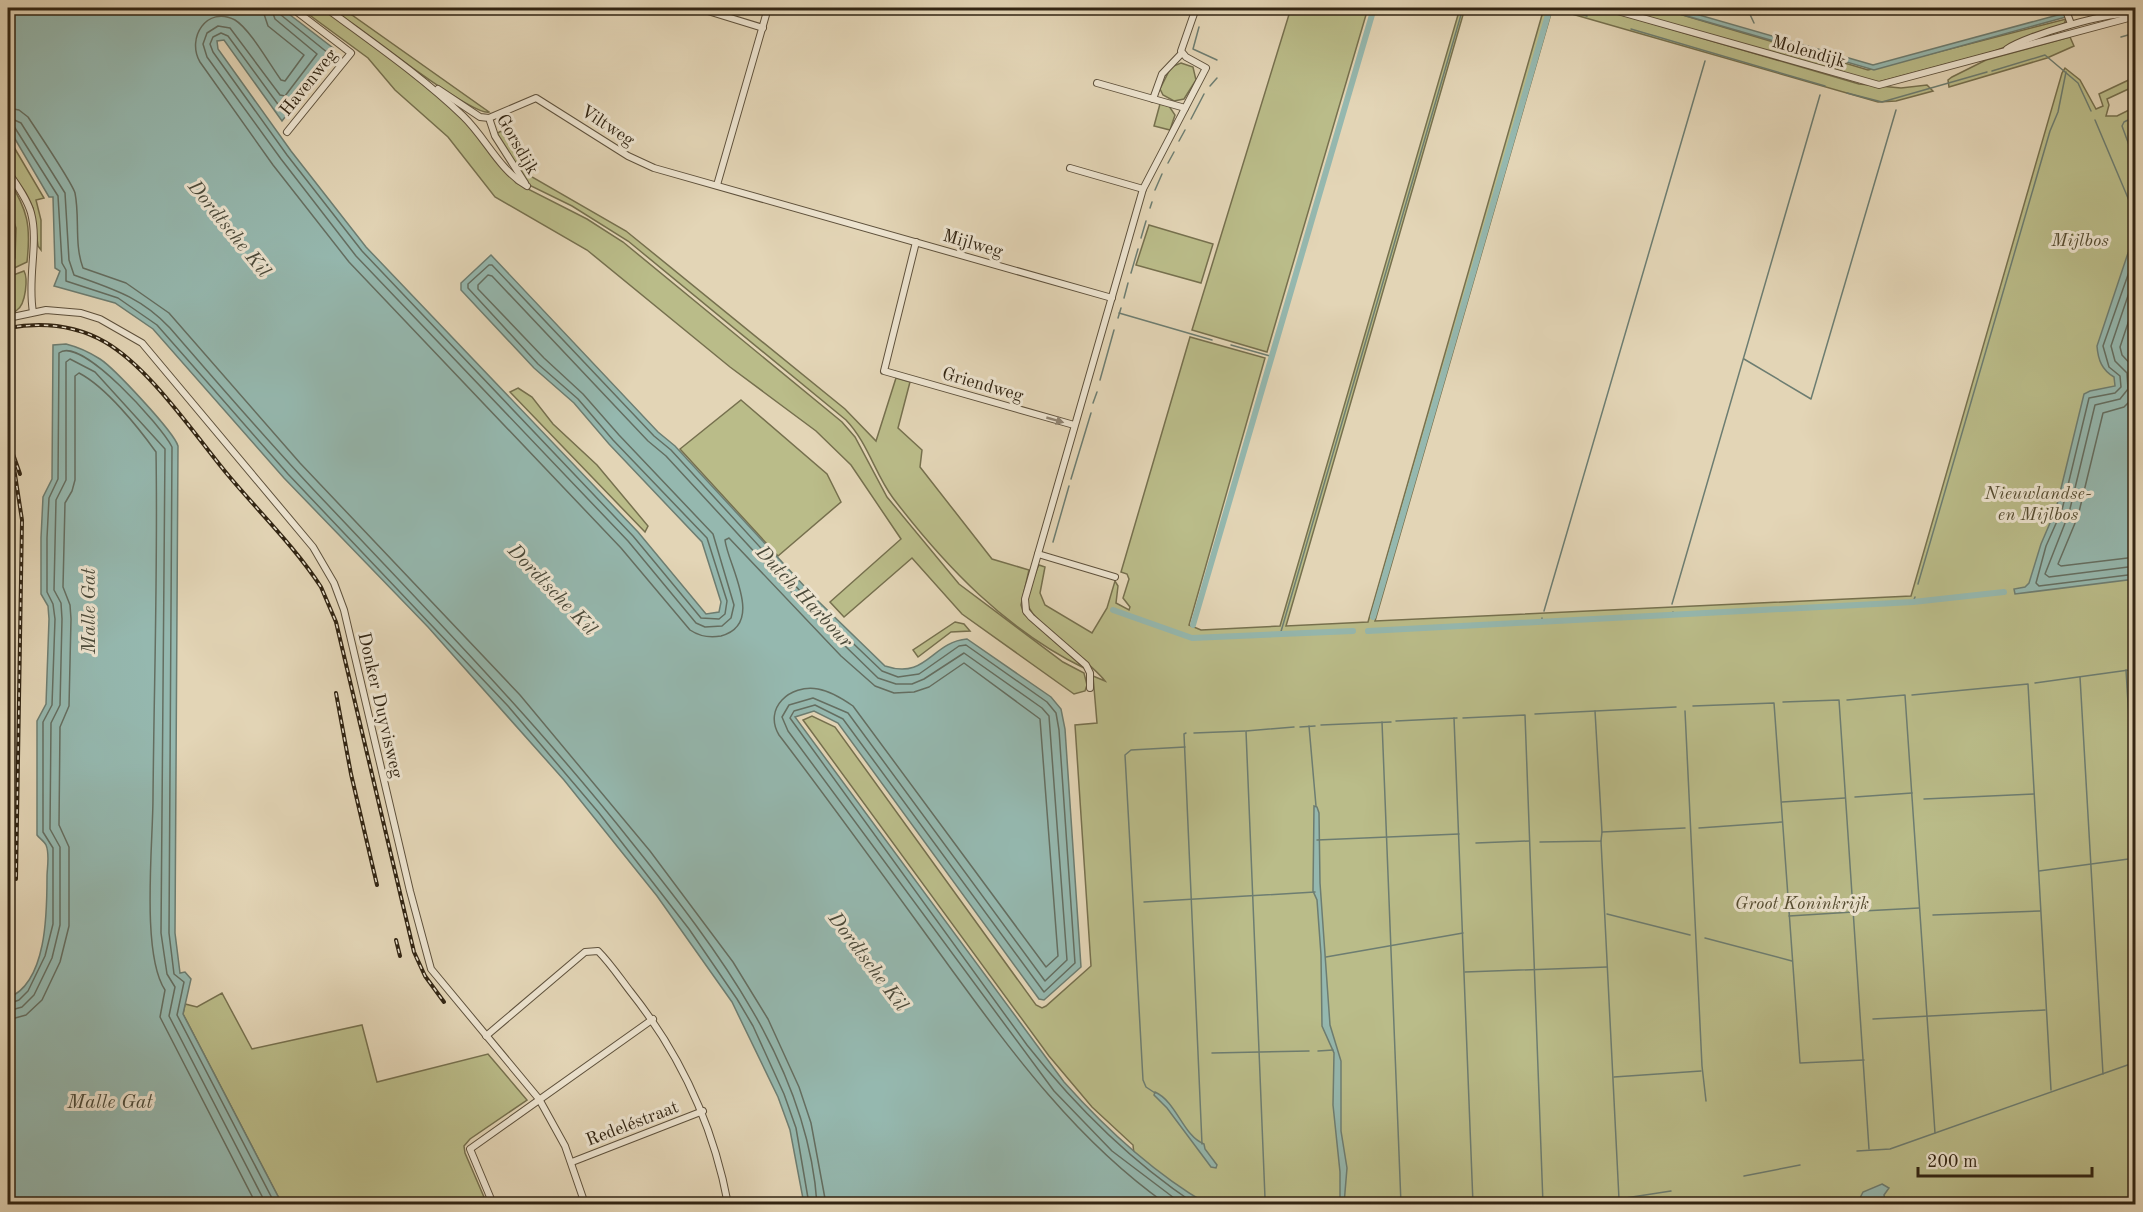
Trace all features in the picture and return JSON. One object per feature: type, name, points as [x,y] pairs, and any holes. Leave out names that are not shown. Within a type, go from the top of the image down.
[{"type":"street","name":"Havenweg","points":[[287,132],[351,53],[291,8]]},
{"type":"street","name":"Gorsdijk","points":[[326,8],[429,84],[480,117],[489,118],[495,136],[527,186],[510,174],[474,127],[429,84]]},
{"type":"street","points":[[698,8],[763,28]]},
{"type":"street","points":[[717,185],[768,8]]},
{"type":"street","points":[[1154,99],[1162,74],[1182,53],[1181,48],[1189,35],[1197,8]]},
{"type":"street","name":"Molendijk","points":[[1607,8],[1873,85],[1885,84],[2136,16]]},
{"type":"street","points":[[2065,8],[2071,24]]},
{"type":"street","name":"Molendijk","points":[[2003,52],[2017,43],[2071,24],[2121,14],[2136,16]]},
{"type":"street","points":[[1090,688],[1090,673],[1086,665],[1026,611],[1025,599],[1143,189],[1206,68],[1182,53]]},
{"type":"street","points":[[1097,83],[1185,108]]},
{"type":"street","name":"Viltweg","points":[[489,118],[536,98],[636,160],[717,185]]},
{"type":"street","points":[[1071,168],[1143,189]]},
{"type":"street","points":[[8,172],[24,197],[32,216],[33,240],[29,284],[33,312]]},
{"type":"street","name":"Mijlweg","points":[[717,185],[1112,298]]},
{"type":"street","name":"Griendweg","points":[[916,242],[884,371],[1074,425]]},
{"type":"street","name":"Donker Duyvisweg","points":[[8,318],[57,309],[81,313],[100,319],[142,344],[302,533],[324,563],[337,590],[348,624],[431,969],[539,1099],[572,1162],[585,1204]]},
{"type":"street","points":[[1038,554],[1115,577]]},
{"type":"street","points":[[486,1036],[590,950],[601,953],[653,1019],[681,1065],[703,1111],[716,1148],[728,1204]]},
{"type":"street","points":[[493,1204],[470,1149],[653,1019]]},
{"type":"street","name":"Redeléstraat","points":[[572,1162],[703,1111]]},
{"type":"green space","points":[[300,8],[324,8],[423,80],[474,131],[516,183],[587,219],[623,242],[842,422],[855,437],[887,497],[959,584],[1063,662],[1084,673],[1087,685],[1085,691],[1074,694],[962,614],[912,558],[844,617],[830,602],[901,539],[851,465],[816,431],[730,367],[587,250],[495,197],[448,137],[395,90],[368,58]]},
{"type":"green space","points":[[331,8],[342,8],[489,112],[478,110],[438,85]]},
{"type":"green space","points":[[1291,8],[1368,8],[1267,352],[1192,330]]},
{"type":"green space","name":"Groot Koninkrijk","points":[[1460,8],[1465,8],[1286,626],[1368,622],[1544,8],[1552,10],[1375,621],[1911,596],[2062,73],[2065,68],[2080,80],[2096,109],[2103,106],[2099,94],[2135,77],[2135,86],[2107,99],[2109,105],[2106,116],[2117,116],[2135,107],[2135,1204],[1198,1204],[1134,1154],[1133,1145],[1092,1107],[1049,1056],[803,720],[812,716],[835,727],[1036,1005],[1042,1008],[1046,1006],[1091,966],[1075,725],[1097,723],[1093,676],[1105,681],[1050,632],[1032,612],[1028,605],[1028,596],[1037,569],[1039,565],[1045,567],[1040,593],[1045,605],[1092,633],[1107,608],[1115,581],[1118,586],[1116,603],[1129,610],[1130,607],[1123,598],[1129,579],[1127,574],[1121,572],[1190,337],[1265,358],[1189,625],[1201,630],[1280,626]]},
{"type":"green space","points":[[1551,8],[1599,8],[1859,84],[1901,88],[1927,85],[1933,91],[1896,101],[1878,102]]},
{"type":"green space","points":[[1615,8],[1659,8],[1868,70],[2066,19],[2064,24],[1992,52],[1875,83]]},
{"type":"green space","points":[[2070,37],[2074,46],[2047,58],[1949,87],[1948,80],[1952,77],[1986,60]]},
{"type":"green space","points":[[1181,63],[1193,67],[1196,80],[1184,99],[1174,101],[1163,95],[1160,89],[1171,67]]},
{"type":"green space","points":[[1160,104],[1169,106],[1175,115],[1170,130],[1154,126]]},
{"type":"green space","points":[[501,131],[532,177],[626,231],[845,409],[876,441],[896,378],[910,382],[898,428],[922,450],[920,467],[992,559],[1029,570],[1021,605],[1024,614],[1084,668],[1029,635],[1003,615],[956,572],[893,498],[866,448],[846,420],[628,241],[572,206],[527,184],[496,134]]},
{"type":"green space","points":[[8,137],[44,198],[36,200],[41,220],[41,250],[38,246],[33,208],[8,165]]},
{"type":"green space","points":[[8,179],[24,209],[29,238],[27,262],[8,271],[8,261],[15,258],[16,228],[11,213],[8,214]]},
{"type":"green space","points":[[1149,225],[1213,244],[1201,283],[1136,265]]},
{"type":"green space","points":[[24,271],[26,285],[24,297],[20,307],[8,314],[8,277]]},
{"type":"green space","points":[[518,388],[532,397],[553,424],[597,465],[648,526],[645,532],[510,392]]},
{"type":"green space","points":[[741,400],[827,474],[841,502],[778,556],[680,449]]},
{"type":"green space","points":[[955,622],[964,624],[970,631],[951,632],[918,657],[913,650]]},
{"type":"green space","points":[[222,993],[252,1049],[362,1025],[377,1082],[488,1054],[527,1100],[470,1139],[464,1146],[487,1204],[282,1204],[183,1014],[185,1004],[197,1007]]},
{"type":"water","points":[[8,8],[281,8],[333,48],[335,53],[282,121],[224,40],[217,41],[218,49],[291,151],[366,247],[638,532],[706,614],[719,612],[721,602],[702,542],[609,444],[574,403],[534,368],[461,290],[461,283],[491,255],[658,432],[675,446],[818,601],[885,666],[899,669],[910,668],[920,664],[945,646],[967,639],[1051,697],[1061,709],[1065,729],[1081,967],[1044,1000],[1039,999],[838,723],[814,711],[795,717],[1064,1082],[1131,1149],[1167,1178],[1207,1204],[804,1204],[790,1130],[778,1097],[732,1002],[657,896],[564,780],[428,627],[284,478],[153,329],[115,303],[54,286],[60,271],[55,268],[53,197],[49,197],[8,127]]},
{"type":"water","points":[[1659,8],[1675,8],[1873,65],[2065,13],[2066,17],[1874,70]]},
{"type":"water","points":[[2133,246],[2136,248],[2135,579],[2015,594],[2014,589],[2025,587],[2029,583],[2041,544],[2056,509],[2084,394],[2115,386],[2114,377],[2101,364],[2097,346],[2128,253]]},
{"type":"water","name":"Malle Gat","points":[[66,344],[88,352],[107,365],[155,415],[178,446],[175,933],[180,973],[185,972],[191,979],[183,1014],[282,1204],[8,1204],[8,998],[21,990],[31,978],[42,945],[45,927],[48,853],[45,844],[37,835],[37,721],[46,704],[49,619],[48,606],[41,594],[41,538],[43,497],[52,479],[53,345]]},
{"type":"water","points":[[1314,806],[1317,807],[1319,813],[1320,883],[1330,1025],[1341,1061],[1341,1131],[1347,1168],[1344,1204],[1340,1204],[1340,1172],[1333,1105],[1334,1053],[1322,1026],[1321,955],[1317,900],[1313,891]]},
{"type":"water","points":[[1155,1092],[1169,1103],[1191,1134],[1204,1144],[1217,1165],[1216,1168],[1211,1167],[1167,1108],[1154,1095]]},
{"type":"water","points":[[1882,1184],[1889,1188],[1884,1195],[1886,1204],[1857,1204],[1863,1192]]},
{"type":"waterway","points":[[1193,625],[1374,8]]},
{"type":"waterway","points":[[1280,635],[1463,8]]},
{"type":"waterway","points":[[1373,617],[1550,8]]},
{"type":"waterway","points":[[1558,8],[1587,16]]},
{"type":"waterway","points":[[1747,8],[1754,23]]},
{"type":"waterway","points":[[1199,27],[1193,49],[1217,60]]},
{"type":"waterway","points":[[1631,29],[1825,86]]},
{"type":"waterway","points":[[2121,37],[2135,33]]},
{"type":"waterway","points":[[1992,71],[2045,55],[2078,83],[2091,111]]},
{"type":"waterway","points":[[1544,611],[1705,61]]},
{"type":"waterway","points":[[1847,93],[1882,102],[1987,72]]},
{"type":"waterway","points":[[1918,584],[2050,131],[2058,112],[2066,72]]},
{"type":"waterway","points":[[1210,86],[1217,78]]},
{"type":"waterway","points":[[1191,119],[1204,94]]},
{"type":"waterway","points":[[1672,604],[1820,95]]},
{"type":"waterway","points":[[1744,359],[1811,399],[1896,110]]},
{"type":"waterway","points":[[2136,116],[2124,122],[2122,126],[2136,164]]},
{"type":"waterway","points":[[2095,120],[2136,217]]},
{"type":"waterway","points":[[1179,141],[1185,130]]},
{"type":"waterway","points":[[1168,163],[1174,152]]},
{"type":"waterway","points":[[1155,190],[1162,174]]},
{"type":"waterway","points":[[1150,208],[1152,202]]},
{"type":"waterway","points":[[1141,238],[1146,221]]},
{"type":"waterway","points":[[1131,273],[1138,249]]},
{"type":"waterway","points":[[1124,298],[1128,283]]},
{"type":"waterway","points":[[1118,318],[1121,308]]},
{"type":"waterway","points":[[1119,313],[1212,340]]},
{"type":"waterway","points":[[1100,380],[1114,330]]},
{"type":"waterway","points":[[1231,345],[1270,356]]},
{"type":"waterway","points":[[1093,403],[1097,392]]},
{"type":"waterway","points":[[1071,479],[1091,413]]},
{"type":"waterway","points":[[1053,542],[1069,486]]},
{"type":"waterway","points":[[1368,631],[1913,602],[2004,592]]},
{"type":"waterway","points":[[1913,602],[1915,597]]},
{"type":"waterway","points":[[1113,610],[1192,638],[1353,631]]},
{"type":"waterway","points":[[1673,612],[1674,616]]},
{"type":"waterway","points":[[1542,618],[1542,623]]},
{"type":"waterway","points":[[2035,683],[2136,669]]},
{"type":"waterway","points":[[2126,670],[2136,834]]},
{"type":"waterway","points":[[2080,677],[2103,1074]]},
{"type":"waterway","points":[[1912,695],[2028,684],[2051,1090]]},
{"type":"waterway","points":[[1847,700],[1905,695],[1935,1133]]},
{"type":"waterway","points":[[1783,702],[1839,700],[1869,1149]]},
{"type":"waterway","points":[[1693,706],[1774,703],[1800,1063],[1864,1060]]},
{"type":"waterway","points":[[1535,714],[1676,707]]},
{"type":"waterway","points":[[1595,711],[1602,832]]},
{"type":"waterway","points":[[1685,711],[1702,1066],[1706,1101]]},
{"type":"waterway","points":[[1463,718],[1525,715],[1543,1204]]},
{"type":"waterway","points":[[1454,718],[1473,1204]]},
{"type":"waterway","points":[[1396,721],[1457,718]]},
{"type":"waterway","points":[[1382,722],[1401,1204]]},
{"type":"waterway","points":[[1321,725],[1391,722]]},
{"type":"waterway","points":[[1309,726],[1316,806]]},
{"type":"waterway","points":[[1300,727],[1315,726]]},
{"type":"waterway","points":[[1279,1204],[1265,1198],[1246,731],[1294,727]]},
{"type":"waterway","points":[[1194,733],[1245,731]]},
{"type":"waterway","points":[[1186,733],[1184,734],[1202,1144]]},
{"type":"waterway","points":[[1155,1093],[1146,1087],[1143,1080],[1125,755],[1131,750],[1185,747]]},
{"type":"waterway","points":[[1855,797],[1912,793]]},
{"type":"waterway","points":[[1924,799],[2034,794]]},
{"type":"waterway","points":[[1782,802],[1845,798]]},
{"type":"waterway","points":[[1699,828],[1782,822]]},
{"type":"waterway","points":[[1540,842],[1601,841],[1602,832],[1685,828]]},
{"type":"waterway","points":[[1317,840],[1459,834]]},
{"type":"waterway","points":[[1476,843],[1529,841]]},
{"type":"waterway","points":[[1601,841],[1619,1199],[1671,1191]]},
{"type":"waterway","points":[[2039,871],[2136,858]]},
{"type":"waterway","points":[[1144,902],[1315,892]]},
{"type":"waterway","points":[[1863,911],[1919,908]]},
{"type":"waterway","points":[[1933,915],[2040,911]]},
{"type":"waterway","points":[[1789,916],[1853,912]]},
{"type":"waterway","points":[[1607,914],[1690,935]]},
{"type":"waterway","points":[[1326,957],[1463,933]]},
{"type":"waterway","points":[[1705,938],[1792,961]]},
{"type":"waterway","points":[[1465,972],[1607,967]]},
{"type":"waterway","points":[[1873,1019],[2045,1010]]},
{"type":"waterway","points":[[1318,1051],[1333,1050]]},
{"type":"waterway","points":[[1212,1053],[1309,1051]]},
{"type":"waterway","points":[[1857,1151],[1890,1149],[2136,1062]]},
{"type":"waterway","points":[[1614,1077],[1701,1071]]},
{"type":"waterway","points":[[1744,1176],[1800,1165]]},
{"type":"waterway","points":[[1610,1198],[1619,1199],[1619,1202]]},
{"type":"railway","points":[[8,328],[33,325],[58,326],[94,336],[122,353],[171,403],[228,475],[300,558],[321,587],[336,622],[414,952],[425,976],[444,1002]]},
{"type":"railway","points":[[8,440],[20,474]]},
{"type":"railway","points":[[14,468],[22,520],[16,879]]},
{"type":"railway","points":[[336,693],[351,774],[377,885]]},
{"type":"railway","points":[[396,940],[400,956]]},
{"type":"water label","name":"Dordtsche Kil","points":[[230,228]]},
{"type":"water label","name":"Dordtsche Kil","points":[[553,589]]},
{"type":"water label","name":"Dutch Harbour","points":[[805,596]]},
{"type":"water label","name":"Dordtsche Kil","points":[[869,961]]},
{"type":"park label","name":"Mijlbos","points":[[2080,240]]},
{"type":"park label","name":"Nieuwlandse- en Mijlbos","points":[[2038,503]]}]
